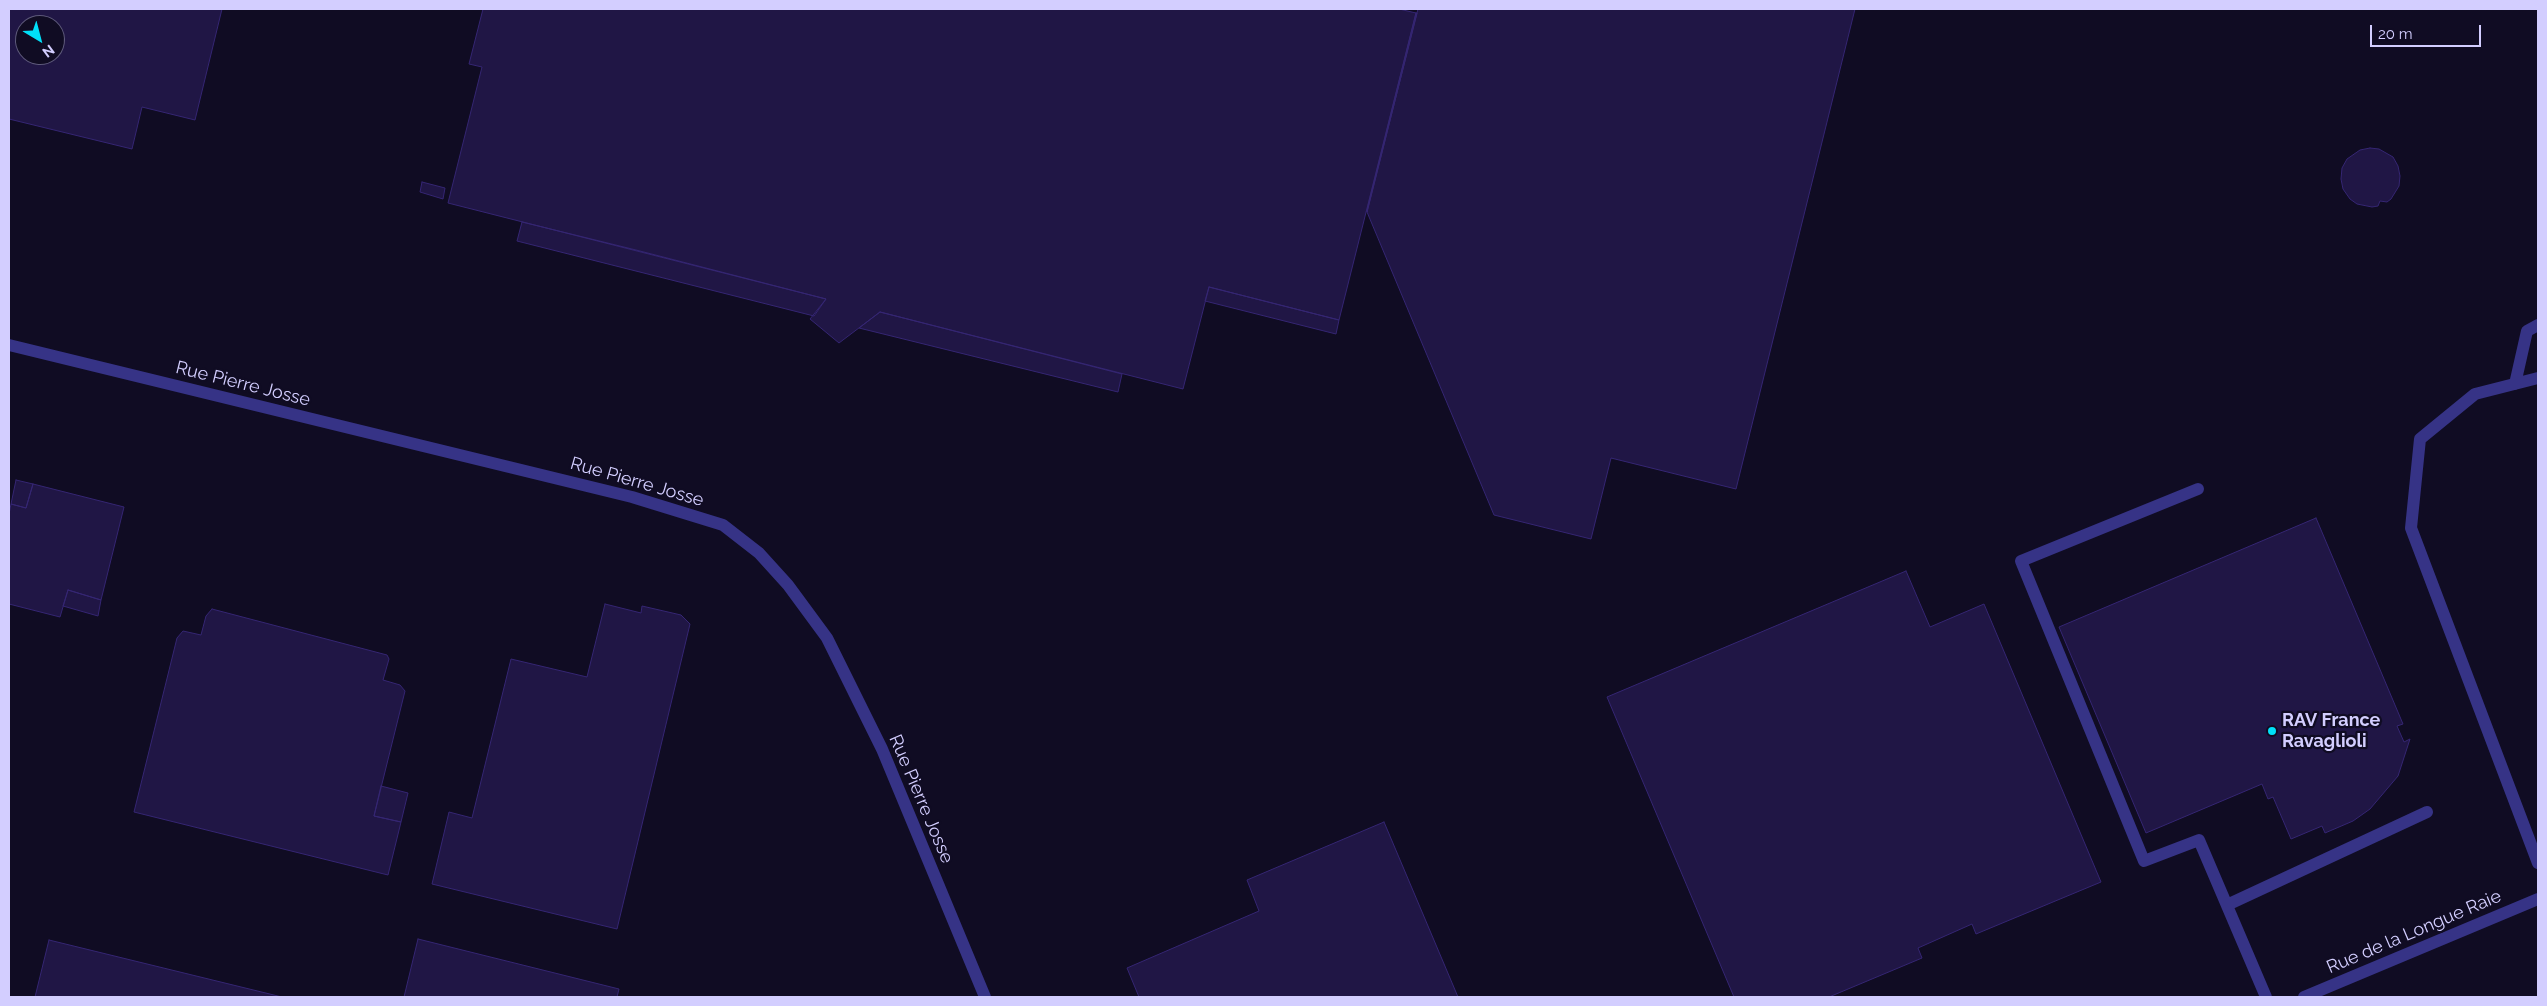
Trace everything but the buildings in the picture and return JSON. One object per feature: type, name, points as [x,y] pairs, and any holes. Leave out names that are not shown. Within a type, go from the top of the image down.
[{"type":"street","points":[[2516,384],[2527,331],[2538,325]]},
{"type":"street","name":"Rue Pierre Josse","points":[[9,345],[632,497],[723,525],[759,553],[788,585],[827,638],[882,749],[985,997]]},
{"type":"street","points":[[2538,378],[2475,394],[2420,439],[2411,528],[2538,863]]},
{"type":"street","points":[[2198,489],[2021,561],[2144,861],[2199,840],[2266,997]]},
{"type":"street","points":[[2227,905],[2427,812]]},
{"type":"street","name":"Rue de la Longue Raie","points":[[2304,997],[2538,899]]},
{"type":"place","name":"RAV France Ravaglioli","points":[[2272,731]]}]
